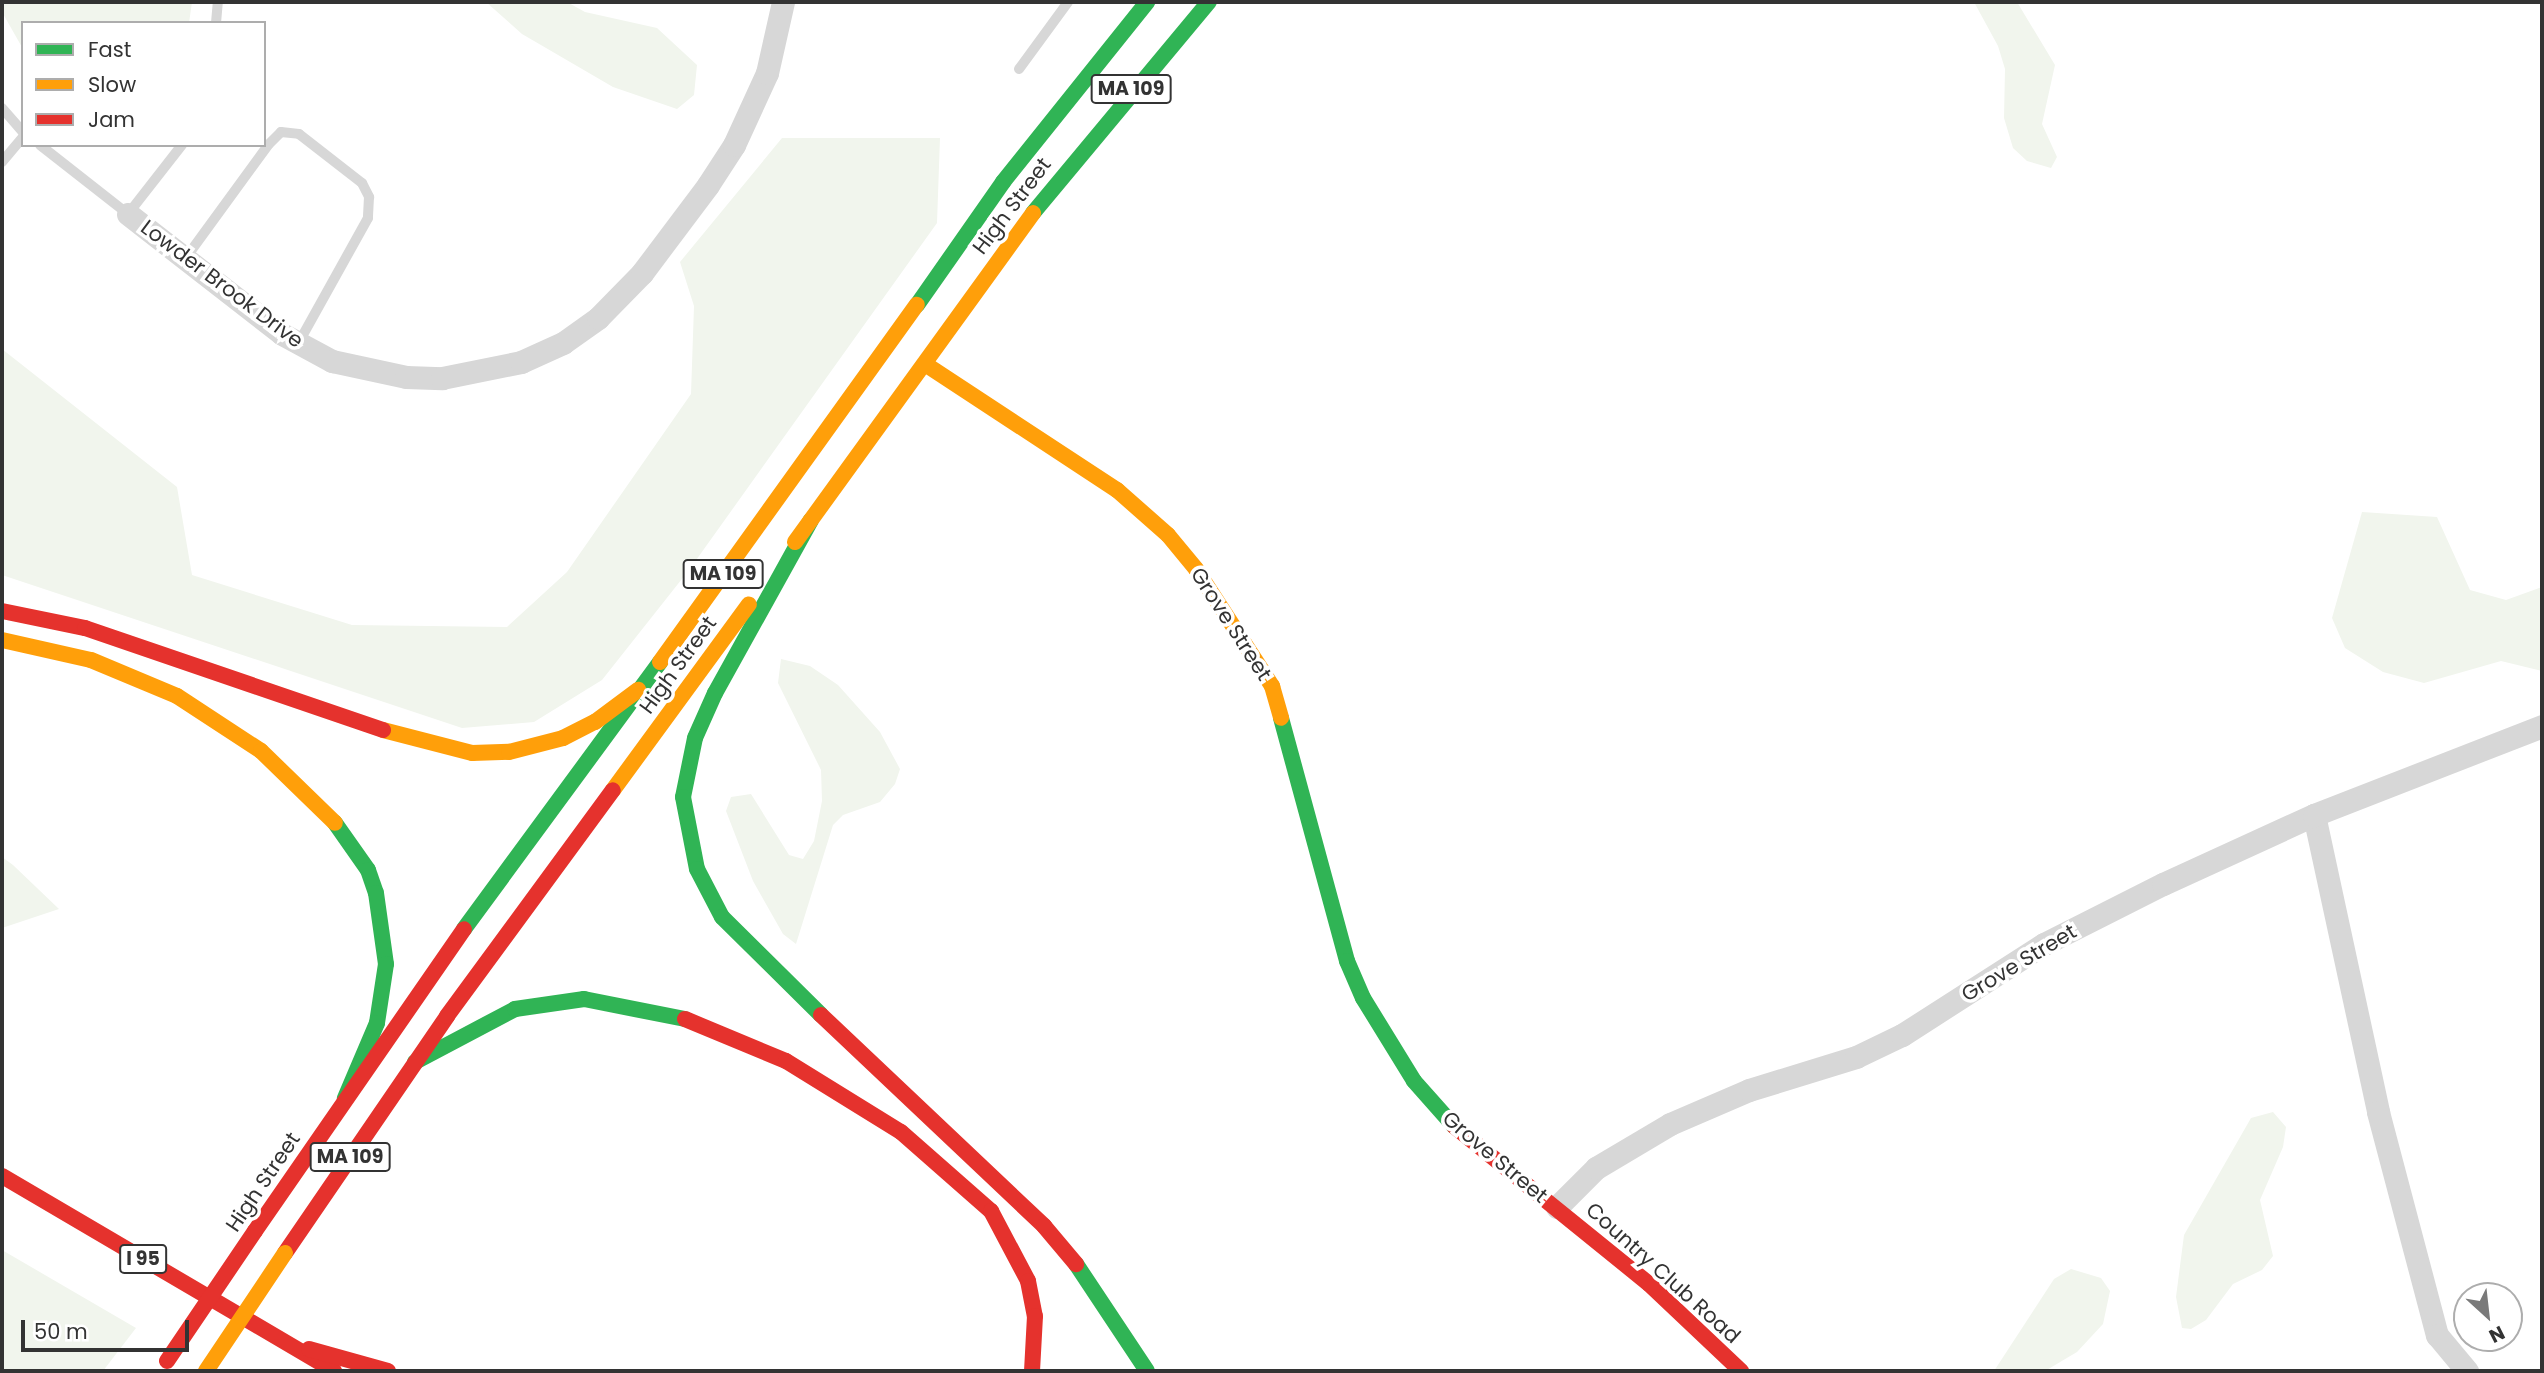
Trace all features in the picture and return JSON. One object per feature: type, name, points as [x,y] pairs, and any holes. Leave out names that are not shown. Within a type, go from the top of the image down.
[{"type":"main road","name":"High Street","points":[[164,1366],[345,1098],[638,690],[824,438],[1030,144],[1147,2]]},
{"type":"main road","name":"High Street","points":[[206,1371],[415,1062],[1058,178],[1209,2]]},
{"type":"main road","name":"Grove Street","points":[[925,364],[1117,490],[1168,535],[1196,569],[1256,656],[1279,704],[1331,913],[1363,998],[1424,1095],[1475,1145],[1557,1207]]},
{"type":"main road","points":[[811,520],[720,684],[695,738],[683,797],[686,833],[697,869],[722,917],[746,944],[1044,1226],[1096,1289],[1147,1371]]},
{"type":"main road","points":[[2,611],[86,628],[416,742],[472,753],[509,752],[563,738],[604,716],[638,690]]},
{"type":"main road","points":[[2,640],[114,668],[188,702],[279,765],[337,824],[376,892],[386,964],[377,1023],[345,1098]]},
{"type":"main road","points":[[415,1062],[515,1009],[584,999],[675,1015],[786,1061],[901,1132],[991,1211],[1018,1254],[1031,1292],[1036,1339],[1032,1371]]},
{"type":"main road","name":"I 95","points":[[2,1176],[334,1371]]},
{"type":"main road","name":"Country Club Road","points":[[1557,1207],[1649,1284],[1741,1371]]},
{"type":"main road","points":[[285,1342],[388,1371]]},
{"type":"street","name":"Lowder Brook Drive","points":[[128,214],[298,344],[368,371],[442,378],[521,362],[563,343],[598,318],[642,273],[734,145],[767,73],[783,2]]},
{"type":"street","name":"Grove Street","points":[[1557,1207],[1596,1168],[1670,1124],[1749,1090],[1856,1057],[1902,1035],[2044,944],[2314,815],[2542,726]]},
{"type":"street","points":[[2314,815],[2378,1112],[2437,1335],[2467,1371]]},
{"type":"lane","points":[[215,21],[218,2]]},
{"type":"lane","points":[[1019,69],[1068,2]]},
{"type":"lane","points":[[2,108],[21,132]]},
{"type":"lane","points":[[185,259],[269,144],[281,132],[299,134],[362,183],[369,197],[368,218],[298,344]]},
{"type":"lane","points":[[2,162],[21,138]]},
{"type":"lane","points":[[43,147],[128,214],[180,147]]},
{"type":"shaded area","points":[[2,2],[192,2],[189,21],[21,21],[21,45],[2,12]]},
{"type":"shaded area","points":[[486,2],[567,2],[585,12],[657,28],[697,65],[694,95],[677,109],[613,87],[522,34]]},
{"type":"shaded area","points":[[1974,2],[2017,2],[2055,65],[2042,124],[2057,157],[2051,168],[2027,161],[2013,148],[2004,118],[2005,69],[1998,46]]},
{"type":"shaded area","points":[[782,138],[940,138],[937,223],[689,570],[602,680],[534,722],[462,728],[2,575],[2,349],[177,487],[192,575],[352,625],[507,627],[567,572],[691,394],[694,306],[680,262]]},
{"type":"shaded area","points":[[2362,512],[2437,517],[2470,590],[2506,600],[2542,587],[2542,671],[2501,661],[2424,683],[2383,672],[2345,648],[2332,618]]},
{"type":"shaded area","points":[[781,659],[810,666],[838,685],[880,732],[900,769],[895,784],[880,802],[843,815],[833,825],[796,944],[783,934],[753,881],[726,811],[731,797],[751,794],[789,855],[803,859],[814,841],[822,801],[821,770],[778,683]]},
{"type":"shaded area","points":[[2,857],[13,865],[59,909],[2,928]]},
{"type":"shaded area","points":[[2273,1112],[2286,1127],[2283,1147],[2260,1200],[2273,1256],[2262,1270],[2233,1284],[2206,1320],[2191,1329],[2182,1328],[2176,1297],[2184,1235],[2251,1118]]},
{"type":"shaded area","points":[[2,1250],[136,1328],[103,1371],[2,1371]]},
{"type":"shaded area","points":[[2071,1269],[2101,1278],[2110,1291],[2103,1324],[2077,1352],[2045,1371],[1994,1371],[2054,1279]]},
{"type":"traffic: fast","points":[[917,305],[1003,182],[1147,2]]},
{"type":"traffic: fast","points":[[1033,213],[1209,2]]},
{"type":"traffic: fast","points":[[811,520],[715,693],[695,738],[683,797],[697,869],[722,917],[821,1015]]},
{"type":"traffic: fast","points":[[464,929],[660,662]]},
{"type":"traffic: fast","points":[[1281,718],[1347,961],[1363,998],[1414,1081],[1454,1126]]},
{"type":"traffic: fast","points":[[335,823],[368,870],[376,893],[386,964],[377,1023],[345,1098]]},
{"type":"traffic: fast","points":[[415,1062],[515,1009],[584,999],[685,1019]]},
{"type":"traffic: fast","points":[[1076,1264],[1147,1371]]},
{"type":"traffic: slow","points":[[795,542],[1033,213]]},
{"type":"traffic: slow","points":[[660,662],[917,305]]},
{"type":"traffic: slow","points":[[925,364],[1117,490],[1168,535],[1196,569],[1272,686],[1281,718]]},
{"type":"traffic: slow","points":[[613,790],[749,604]]},
{"type":"traffic: slow","points":[[2,640],[91,660],[177,696],[261,751],[335,823]]},
{"type":"traffic: slow","points":[[383,730],[472,753],[509,752],[563,738],[595,722],[638,690]]},
{"type":"traffic: slow","points":[[206,1371],[285,1253]]},
{"type":"traffic: jam","points":[[2,611],[85,628],[383,730]]},
{"type":"traffic: jam","points":[[285,1253],[447,1016],[613,790]]},
{"type":"traffic: jam","points":[[255,1231],[464,929]]},
{"type":"traffic: jam","points":[[821,1015],[1044,1226],[1076,1264]]},
{"type":"traffic: jam","points":[[685,1019],[786,1061],[901,1132],[991,1211],[1028,1281],[1035,1316],[1032,1371]]},
{"type":"traffic: jam","points":[[1454,1126],[1649,1284],[1741,1371]]},
{"type":"traffic: jam","points":[[2,1176],[334,1371]]},
{"type":"traffic: jam","points":[[167,1361],[255,1231]]},
{"type":"traffic: jam","points":[[309,1349],[388,1371]]}]
